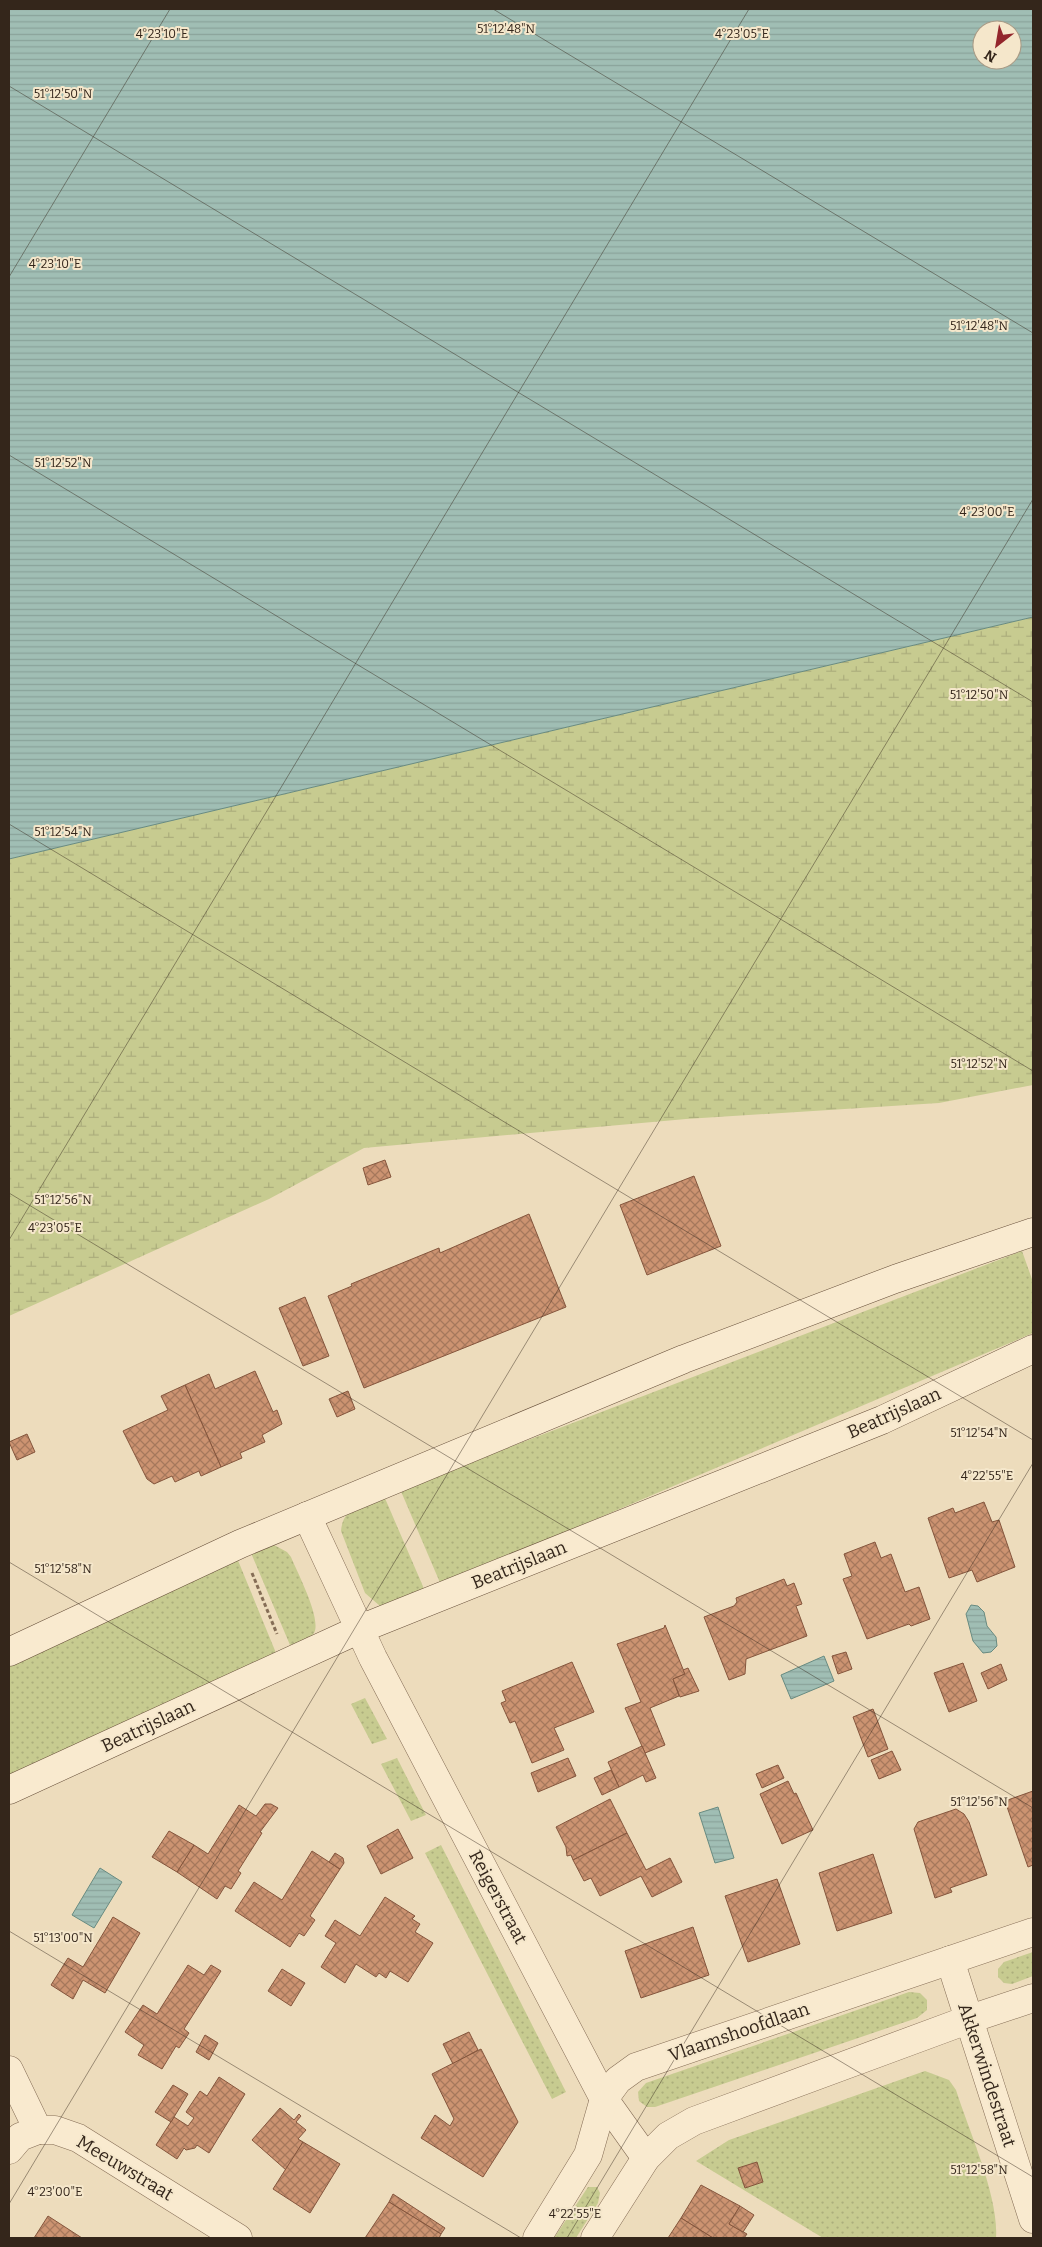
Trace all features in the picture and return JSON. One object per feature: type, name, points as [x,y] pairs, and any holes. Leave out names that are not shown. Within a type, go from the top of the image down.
[{"type":"street","points":[[9,1652],[240,1544],[684,1359],[895,1279],[1033,1232]]},
{"type":"street","name":"Beatrijslaan","points":[[9,1790],[360,1629],[882,1420],[1033,1349]]},
{"type":"street","name":"Reigerstraat","points":[[307,1516],[360,1629],[604,2099],[646,2158]]},
{"type":"street","name":"Vlaamshoofdlaan","points":[[537,2238],[588,2155],[604,2099],[618,2080],[636,2067],[1033,1932]]},
{"type":"street","name":"Akkerwindestraat","points":[[950,1960],[1033,2219]]},
{"type":"street","points":[[596,2238],[646,2158],[668,2136],[694,2121],[970,2019],[1033,1998]]},
{"type":"street","points":[[9,2070],[38,2130],[20,2137],[9,2150]]},
{"type":"street","name":"Meeuwstraat","points":[[38,2130],[56,2130],[78,2138],[238,2238]]},
{"type":"path","points":[[240,1544],[288,1661]]},
{"type":"green space","points":[[1033,617],[1033,1085],[939,1103],[686,1119],[364,1148],[269,1199],[9,1316],[9,859]]},
{"type":"green space","points":[[1022,1251],[1033,1282],[1033,1333],[441,1585],[400,1489]]},
{"type":"green space","points":[[384,1496],[425,1591],[389,1605],[380,1606],[365,1593],[341,1531],[346,1516],[350,1511],[362,1504]]},
{"type":"green space","points":[[274,1545],[287,1552],[291,1557],[308,1595],[315,1617],[316,1626],[312,1636],[304,1641],[290,1645],[251,1553]]},
{"type":"green space","points":[[237,1558],[276,1653],[9,1779],[9,1663]]},
{"type":"green space","points":[[365,1698],[387,1739],[372,1744],[351,1704]]},
{"type":"green space","points":[[397,1758],[426,1815],[411,1821],[381,1764]]},
{"type":"green space","points":[[441,1845],[566,2092],[552,2099],[425,1853]]},
{"type":"green space","points":[[1033,1952],[1033,1976],[1012,1984],[1004,1983],[998,1977],[998,1969],[1004,1962]]},
{"type":"green space","points":[[909,1992],[920,1993],[927,2000],[927,2010],[917,2018],[655,2107],[647,2107],[639,2101],[638,2092],[646,2083]]},
{"type":"green space","points":[[925,2071],[949,2080],[956,2090],[988,2184],[996,2222],[996,2238],[823,2238],[696,2161],[729,2140]]},
{"type":"green space","points":[[588,2187],[597,2187],[600,2193],[598,2203],[576,2238],[554,2238]]},
{"type":"water","points":[[9,9],[1033,9],[1033,617],[9,859]]},
{"type":"water","points":[[971,1605],[978,1606],[984,1612],[987,1626],[996,1637],[997,1646],[991,1652],[983,1653],[973,1641],[966,1614]]},
{"type":"water","points":[[824,1656],[834,1681],[791,1699],[781,1675]]},
{"type":"water","points":[[718,1807],[734,1858],[715,1863],[699,1813]]},
{"type":"water","points":[[100,1868],[122,1882],[94,1928],[72,1915]]},
{"type":"building","points":[[385,1160],[391,1177],[368,1185],[363,1168]]},
{"type":"building","points":[[694,1176],[721,1246],[647,1275],[620,1205]]},
{"type":"building","points":[[529,1214],[566,1307],[364,1388],[328,1296],[352,1286],[351,1284],[439,1248],[440,1253]]},
{"type":"building","points":[[305,1297],[329,1356],[303,1366],[279,1308]]},
{"type":"building","points":[[255,1371],[273,1412],[277,1410],[282,1424],[262,1435],[265,1442],[240,1453],[242,1458],[221,1467],[185,1385],[209,1374],[215,1389]]},
{"type":"building","points":[[185,1385],[221,1467],[201,1476],[199,1471],[175,1482],[172,1476],[154,1484],[147,1479],[123,1431],[168,1410],[161,1396]]},
{"type":"building","points":[[348,1391],[355,1409],[337,1417],[329,1399]]},
{"type":"building","points":[[27,1434],[35,1452],[17,1460],[9,1442]]},
{"type":"building","points":[[984,1502],[992,1522],[999,1520],[1015,1567],[977,1582],[972,1570],[949,1578],[928,1518],[953,1508],[955,1513]]},
{"type":"building","points":[[875,1542],[881,1558],[891,1554],[905,1592],[919,1587],[930,1619],[911,1626],[909,1624],[867,1639],[843,1579],[852,1576],[844,1554]]},
{"type":"building","points":[[784,1579],[787,1586],[794,1583],[802,1604],[796,1606],[807,1636],[746,1659],[745,1674],[729,1680],[704,1617],[734,1606],[737,1602],[736,1598]]},
{"type":"building","points":[[665,1625],[685,1674],[673,1679],[679,1696],[650,1708],[665,1745],[645,1753],[625,1708],[641,1702],[617,1644],[664,1628]]},
{"type":"building","points":[[846,1652],[852,1669],[838,1674],[832,1656]]},
{"type":"building","points":[[572,1662],[594,1712],[554,1728],[564,1750],[532,1763],[515,1721],[510,1723],[501,1703],[506,1701],[502,1691]]},
{"type":"building","points":[[963,1663],[977,1701],[949,1712],[934,1673]]},
{"type":"building","points":[[1001,1664],[1007,1680],[988,1689],[981,1673]]},
{"type":"building","points":[[688,1668],[699,1691],[680,1697],[673,1679],[685,1674],[683,1670]]},
{"type":"building","points":[[873,1709],[888,1749],[868,1757],[853,1717]]},
{"type":"building","points":[[642,1746],[656,1778],[646,1782],[643,1775],[619,1787],[608,1762]]},
{"type":"building","points":[[892,1751],[901,1770],[879,1779],[871,1760]]},
{"type":"building","points":[[568,1758],[576,1776],[538,1792],[531,1773]]},
{"type":"building","points":[[778,1765],[784,1778],[762,1788],[756,1774]]},
{"type":"building","points":[[611,1770],[619,1787],[602,1795],[594,1778]]},
{"type":"building","points":[[788,1781],[794,1794],[796,1793],[813,1830],[782,1844],[760,1794]]},
{"type":"building","points":[[1033,1791],[1033,1865],[1028,1867],[1005,1801]]},
{"type":"building","points":[[610,1799],[627,1833],[573,1860],[571,1855],[567,1856],[566,1847],[556,1827]]},
{"type":"building","points":[[265,1804],[271,1804],[278,1808],[260,1832],[262,1833],[238,1871],[241,1873],[231,1889],[225,1886],[217,1899],[177,1872],[194,1845],[208,1854],[239,1805],[256,1816]]},
{"type":"building","points":[[956,1809],[964,1814],[969,1822],[987,1875],[950,1888],[952,1892],[935,1898],[914,1829],[918,1822]]},
{"type":"building","points":[[398,1829],[413,1858],[381,1874],[367,1846]]},
{"type":"building","points":[[169,1831],[194,1845],[177,1872],[152,1857]]},
{"type":"building","points":[[627,1833],[646,1870],[670,1858],[682,1882],[652,1897],[641,1876],[600,1896],[591,1878],[584,1881],[573,1860]]},
{"type":"building","points":[[312,1851],[340,1869],[310,1916],[315,1920],[304,1936],[299,1933],[290,1947],[235,1911],[254,1882],[282,1900]]},
{"type":"building","points":[[335,1853],[343,1858],[344,1863],[340,1869],[329,1862]]},
{"type":"building","points":[[873,1854],[892,1913],[837,1931],[819,1873]]},
{"type":"building","points":[[777,1879],[800,1944],[748,1962],[725,1896]]},
{"type":"building","points":[[385,1897],[415,1916],[412,1919],[420,1924],[415,1932],[433,1943],[408,1982],[390,1971],[386,1978],[379,1973],[376,1977],[356,1964],[345,1983],[321,1967],[336,1943],[325,1936],[335,1920],[360,1936]]},
{"type":"building","points":[[113,1917],[140,1933],[105,1993],[83,1980],[73,1999],[51,1985],[68,1958],[83,1967]]},
{"type":"building","points":[[693,1927],[709,1975],[641,1998],[625,1951]]},
{"type":"building","points":[[188,1965],[204,1975],[211,1965],[221,1971],[184,2029],[189,2033],[179,2048],[176,2046],[162,2069],[138,2055],[144,2045],[125,2032],[143,2005],[157,2014]]},
{"type":"building","points":[[282,1969],[305,1983],[291,2006],[268,1991]]},
{"type":"building","points":[[469,2032],[478,2050],[453,2064],[443,2044]]},
{"type":"building","points":[[205,2035],[218,2043],[209,2060],[196,2052]]},
{"type":"building","points":[[481,2049],[518,2122],[483,2177],[421,2138],[435,2115],[450,2126],[454,2119],[432,2074]]},
{"type":"building","points":[[219,2077],[245,2094],[209,2153],[197,2145],[195,2148],[186,2150],[184,2148],[177,2159],[156,2145],[174,2117],[188,2126],[194,2118],[186,2112],[200,2091],[207,2096]]},
{"type":"building","points":[[173,2085],[188,2094],[171,2122],[155,2112]]},
{"type":"building","points":[[280,2108],[294,2120],[299,2114],[301,2116],[296,2122],[306,2130],[298,2139],[303,2142],[286,2170],[252,2140]]},
{"type":"building","points":[[303,2142],[340,2164],[310,2213],[273,2189]]},
{"type":"building","points":[[757,2162],[763,2182],[745,2188],[738,2168]]},
{"type":"building","points":[[701,2185],[740,2206],[729,2224],[747,2234],[744,2238],[713,2238],[681,2218]]},
{"type":"building","points":[[393,2194],[445,2228],[441,2234],[389,2202]]},
{"type":"building","points":[[389,2202],[441,2234],[439,2238],[365,2238]]},
{"type":"building","points":[[740,2206],[754,2215],[743,2232],[729,2224]]},
{"type":"building","points":[[48,2216],[82,2238],[34,2238]]},
{"type":"building","points":[[681,2218],[713,2238],[668,2238]]}]
